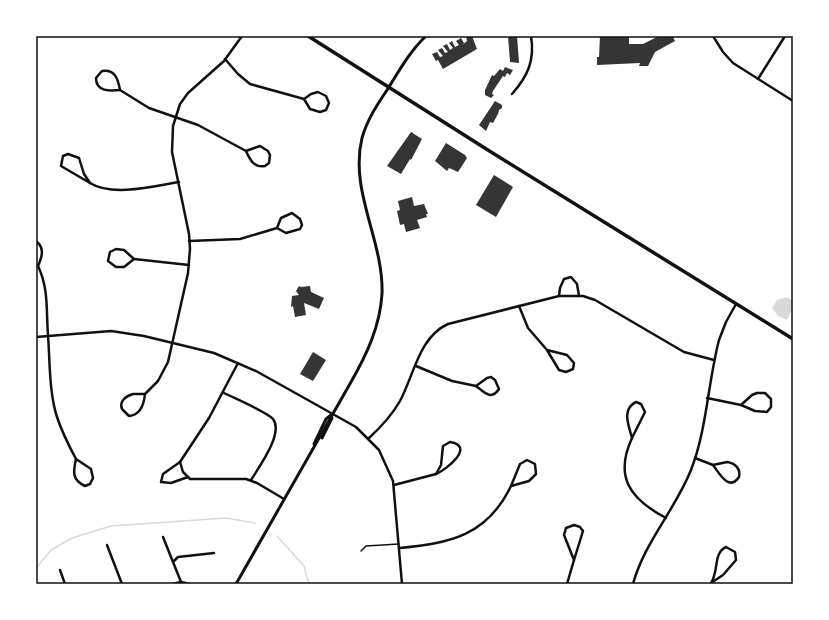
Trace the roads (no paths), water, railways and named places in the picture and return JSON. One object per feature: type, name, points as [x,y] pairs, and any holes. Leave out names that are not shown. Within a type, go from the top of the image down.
[{"type":"main road","points":[[308,36],[793,339]]},
{"type":"street","points":[[144,394],[144,402],[140,410],[132,416],[125,414],[120,407],[123,400],[130,395],[144,394],[158,381],[165,370],[185,288],[189,265],[189,241],[171,143],[173,126],[180,104],[188,93],[225,59],[242,36]]},
{"type":"street","points":[[236,584],[301,470],[331,422],[333,414],[368,350],[380,311],[382,286],[381,269],[361,184],[359,160],[365,130],[373,113],[408,58],[426,36]]},
{"type":"street","points":[[512,94],[529,70],[532,56],[531,36]]},
{"type":"street","points":[[713,36],[723,52],[733,63],[793,101]]},
{"type":"street","points":[[758,79],[785,36]]},
{"type":"street","points":[[225,59],[250,84],[304,99],[310,108],[317,112],[324,112],[329,106],[326,96],[318,92],[311,94],[304,99]]},
{"type":"street","points":[[120,90],[116,75],[106,71],[99,73],[96,83],[100,88],[109,92],[120,90],[149,108],[202,127],[246,151],[250,159],[257,166],[265,166],[269,163],[270,155],[264,148],[256,147],[246,151]]},
{"type":"street","points":[[90,183],[84,174],[80,158],[68,154],[63,156],[61,166],[90,183],[112,189],[126,190],[179,182]]},
{"type":"street","points":[[189,241],[240,239],[277,228],[290,233],[300,229],[302,222],[295,214],[288,214],[281,218],[277,228]]},
{"type":"street","points":[[36,241],[42,252],[37,266],[42,275],[47,295],[52,390],[57,416],[76,459],[91,469],[93,478],[90,484],[85,486],[78,483],[75,478],[74,470],[76,459]]},
{"type":"street","points":[[134,259],[128,265],[120,268],[113,266],[108,261],[112,250],[118,248],[124,250],[134,259],[189,265]]},
{"type":"street","points":[[559,296],[561,283],[567,278],[571,277],[577,284],[579,296]]},
{"type":"street","points":[[369,438],[386,422],[400,402],[427,343],[436,331],[443,326],[559,296],[579,296],[595,300],[684,352],[714,360]]},
{"type":"street","points":[[633,584],[640,564],[685,484],[695,458],[714,360],[722,330],[736,304]]},
{"type":"street","points":[[519,306],[528,328],[547,350],[558,370],[566,372],[573,369],[574,365],[571,358],[567,355],[547,350]]},
{"type":"street","points":[[36,337],[110,331],[172,342],[214,353],[238,363],[356,427],[369,438],[385,461],[394,485],[400,544],[402,584]]},
{"type":"street","points":[[188,478],[171,483],[161,482],[163,474],[180,462],[203,428],[224,393],[238,363]]},
{"type":"street","points":[[416,366],[452,381],[476,386],[484,393],[491,395],[495,394],[499,389],[495,380],[491,378],[487,378],[476,386]]},
{"type":"street","points":[[224,393],[269,416],[276,425],[273,441],[252,480]]},
{"type":"street","points":[[707,398],[741,405],[755,411],[765,413],[770,409],[772,404],[770,398],[762,393],[752,395],[741,405]]},
{"type":"street","points":[[632,438],[626,414],[628,408],[636,402],[641,404],[645,412],[632,438],[624,460],[626,481],[640,501],[666,518]]},
{"type":"street","points":[[301,470],[326,419],[333,414]]},
{"type":"street","points":[[394,485],[436,474],[449,467],[458,456],[459,449],[453,443],[446,443],[443,446],[441,465],[436,474]]},
{"type":"street","points":[[695,458],[713,464],[727,462],[733,464],[740,471],[736,482],[728,483],[723,479],[713,464]]},
{"type":"street","points":[[400,548],[435,545],[450,541],[471,531],[497,509],[511,486],[518,468],[524,461],[527,460],[535,464],[536,474],[533,479],[511,486]]},
{"type":"street","points":[[180,462],[183,472],[188,478],[194,480],[240,478],[252,480],[284,499]]},
{"type":"street","points":[[567,584],[583,531],[580,527],[574,525],[566,528],[564,535],[574,560]]},
{"type":"street","points":[[162,537],[174,562],[181,582]]},
{"type":"street","points":[[107,545],[122,584]]},
{"type":"street","points":[[726,547],[733,550],[737,556],[734,563],[723,575],[710,583],[715,576],[716,559],[720,551],[726,547]]},
{"type":"street","points":[[174,562],[178,557],[214,553]]},
{"type":"street","points":[[60,570],[65,584]]},
{"type":"street","points":[[172,584],[181,582],[190,584]]},
{"type":"lane","points":[[361,551],[366,546],[400,544]]},
{"type":"waterway","points":[[36,568],[51,550],[72,538],[111,526],[226,518],[255,523]]},
{"type":"waterway","points":[[277,536],[304,566],[309,584]]}]
